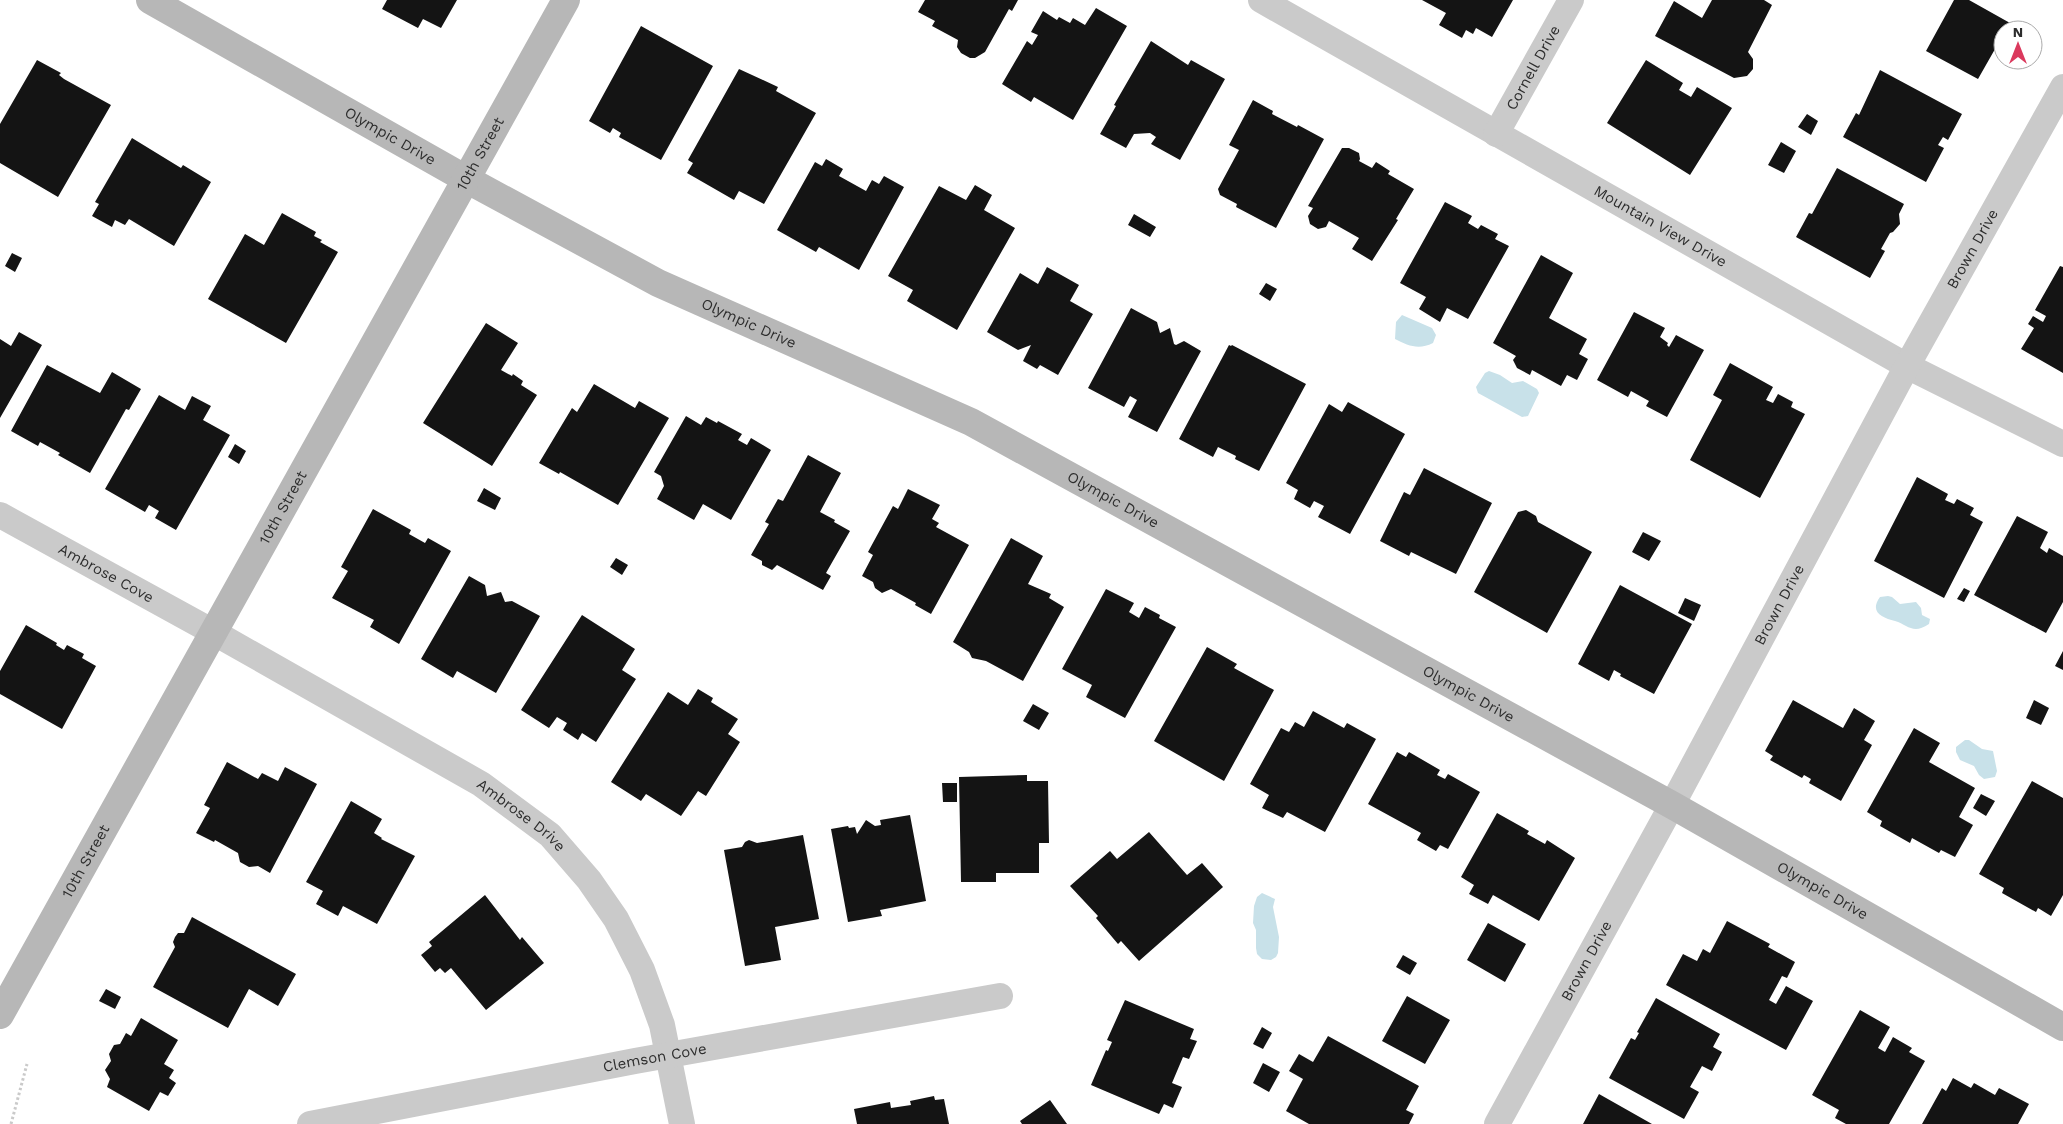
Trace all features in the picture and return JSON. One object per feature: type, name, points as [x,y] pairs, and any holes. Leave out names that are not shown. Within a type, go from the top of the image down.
[{"type":"street","name":"Olympic Drive","points":[[150,0],[466,179],[658,283],[971,422],[1672,805],[2063,1027]]},
{"type":"street","name":"10th Street","points":[[0,1015],[566,0]]},
{"type":"street","name":"Mountain View Drive","points":[[1261,0],[1907,366],[2063,444]]},
{"type":"street","name":"Cornell Drive","points":[[1496,134],[1571,0]]},
{"type":"street","name":"Brown Drive","points":[[1497,1124],[1672,805],[1907,366],[2063,87]]},
{"type":"street","name":"Ambrose Cove","points":[[0,515],[213,632]]},
{"type":"street","name":"Ambrose Drive","points":[[213,632],[481,784],[550,835],[589,880],[616,919],[642,970],[656,1005],[670,1055],[682,1124]]},
{"type":"street","name":"Clemson Cove","points":[[310,1124],[670,1055],[1000,996]]},
{"type":"path","points":[[11,1124],[27,1064]]},
{"type":"water","points":[[1402,315],[1432,328],[1436,335],[1433,343],[1418,347],[1404,344],[1395,339],[1396,322]]},
{"type":"water","points":[[1489,371],[1500,375],[1512,383],[1523,381],[1537,389],[1539,393],[1528,416],[1522,417],[1478,393],[1476,387],[1485,373]]},
{"type":"water","points":[[1888,596],[1900,604],[1916,602],[1921,608],[1922,615],[1930,619],[1929,624],[1915,629],[1878,614],[1876,610],[1877,602],[1880,597]]},
{"type":"water","points":[[1965,740],[1969,740],[1982,749],[1993,751],[1997,771],[1995,777],[1984,779],[1979,775],[1974,766],[1960,760],[1956,747]]},
{"type":"water","points":[[1262,893],[1275,899],[1273,907],[1279,937],[1278,953],[1271,960],[1262,959],[1257,954],[1256,948],[1256,930],[1253,923],[1254,906],[1257,897]]},
{"type":"building","points":[[387,0],[457,0],[441,28],[423,19],[418,28],[382,9]]},
{"type":"building","points":[[925,0],[1018,0],[1012,11],[1009,9],[985,52],[975,58],[970,58],[961,53],[957,47],[958,40],[932,26],[935,21],[918,12]]},
{"type":"building","points":[[1422,0],[1513,0],[1492,37],[1476,28],[1473,34],[1466,30],[1462,38],[1439,25],[1446,13]]},
{"type":"building","points":[[1712,0],[1764,0],[1772,5],[1748,52],[1753,59],[1753,69],[1747,76],[1734,78],[1655,36],[1674,1],[1702,18]]},
{"type":"building","points":[[1954,0],[1969,0],[2005,20],[1993,20],[1993,53],[1978,79],[1926,51]]},
{"type":"building","points":[[1096,8],[1127,26],[1073,120],[1034,97],[1031,102],[1002,84],[1027,41],[1032,45],[1038,35],[1031,32],[1043,11],[1057,20],[1059,17],[1070,23],[1073,18],[1085,25]]},
{"type":"building","points":[[641,26],[713,66],[661,160],[619,137],[621,133],[613,128],[610,133],[589,121]]},
{"type":"building","points":[[1151,41],[1188,65],[1191,60],[1225,79],[1180,160],[1151,144],[1156,137],[1150,133],[1134,134],[1126,148],[1100,134],[1116,106],[1114,105]]},
{"type":"building","points":[[37,60],[61,73],[59,75],[64,79],[111,105],[58,197],[0,163],[0,124]]},
{"type":"building","points":[[1646,60],[1683,83],[1679,90],[1691,97],[1697,87],[1732,108],[1690,175],[1607,123]]},
{"type":"building","points":[[739,69],[778,87],[776,91],[816,113],[764,204],[739,191],[734,200],[687,173],[693,163],[688,160]]},
{"type":"building","points":[[1880,70],[1962,114],[1948,140],[1943,137],[1938,145],[1944,148],[1926,182],[1843,137],[1856,113],[1859,115]]},
{"type":"building","points":[[1253,100],[1273,111],[1272,114],[1324,139],[1276,228],[1236,207],[1237,204],[1220,195],[1218,189],[1239,150],[1229,145]]},
{"type":"building","points":[[1807,114],[1818,121],[1811,135],[1798,127]]},
{"type":"building","points":[[132,138],[181,168],[183,165],[211,182],[174,246],[129,219],[125,225],[115,220],[112,227],[92,216],[99,204],[95,202]]},
{"type":"building","points":[[1781,142],[1796,151],[1784,173],[1768,165]]},
{"type":"building","points":[[1342,148],[1349,148],[1359,153],[1359,161],[1372,168],[1376,162],[1390,171],[1388,174],[1414,189],[1396,219],[1398,220],[1372,261],[1352,249],[1359,238],[1329,221],[1326,227],[1318,229],[1310,224],[1308,216],[1313,208],[1308,206]]},
{"type":"building","points":[[826,159],[843,169],[839,176],[866,191],[872,180],[879,184],[884,176],[904,187],[859,270],[819,247],[816,252],[777,230],[815,162],[822,166]]},
{"type":"building","points":[[1837,168],[1904,204],[1899,214],[1900,224],[1890,233],[1881,249],[1885,251],[1870,278],[1796,237],[1809,213],[1812,214]]},
{"type":"building","points":[[975,185],[992,195],[984,210],[1015,228],[957,330],[907,301],[913,290],[888,276],[939,186],[966,200]]},
{"type":"building","points":[[1445,202],[1472,216],[1468,223],[1478,229],[1481,225],[1498,234],[1495,239],[1509,246],[1468,319],[1447,308],[1440,322],[1419,309],[1426,297],[1400,283]]},
{"type":"building","points":[[282,213],[316,232],[314,236],[322,240],[320,242],[338,252],[286,343],[208,299],[245,234],[264,245]]},
{"type":"building","points":[[1134,214],[1156,227],[1150,237],[1128,225]]},
{"type":"building","points":[[12,253],[22,258],[15,272],[5,266]]},
{"type":"building","points":[[1541,255],[1573,273],[1549,318],[1587,339],[1579,354],[1588,359],[1577,380],[1567,375],[1561,386],[1532,370],[1530,375],[1517,368],[1513,360],[1516,356],[1493,343]]},
{"type":"building","points":[[2060,266],[2063,267],[2063,373],[2021,349],[2034,328],[2028,324],[2033,316],[2043,322],[2046,316],[2035,310]]},
{"type":"building","points":[[1047,267],[1079,285],[1070,301],[1093,314],[1058,375],[1040,365],[1037,369],[1023,361],[1031,345],[1018,350],[987,332],[1020,273],[1038,284]]},
{"type":"building","points":[[1266,283],[1277,289],[1270,301],[1259,294]]},
{"type":"building","points":[[1131,308],[1157,322],[1160,333],[1170,328],[1174,344],[1176,345],[1184,341],[1201,351],[1157,432],[1128,417],[1137,400],[1130,396],[1124,407],[1088,388]]},
{"type":"building","points":[[1634,312],[1665,328],[1660,337],[1668,343],[1669,347],[1676,335],[1704,350],[1667,417],[1646,406],[1649,401],[1631,391],[1628,397],[1597,380]]},
{"type":"building","points":[[486,323],[518,343],[501,370],[512,376],[513,374],[523,381],[521,385],[537,395],[492,466],[423,423]]},
{"type":"building","points":[[19,332],[42,345],[0,418],[0,339],[11,346]]},
{"type":"building","points":[[1229,345],[1306,384],[1259,471],[1235,459],[1236,456],[1218,447],[1213,457],[1179,439]]},
{"type":"building","points":[[1730,363],[1773,387],[1766,400],[1773,403],[1778,394],[1793,402],[1791,407],[1805,414],[1760,498],[1690,460],[1722,400],[1713,395]]},
{"type":"building","points":[[47,365],[100,393],[112,372],[141,389],[129,410],[126,409],[90,473],[58,455],[60,453],[40,442],[38,446],[11,431]]},
{"type":"building","points":[[594,384],[635,408],[639,401],[669,418],[618,505],[560,472],[559,474],[539,463],[572,408],[577,412]]},
{"type":"building","points":[[159,395],[185,410],[192,396],[211,406],[203,420],[230,435],[176,530],[155,518],[159,511],[149,505],[145,512],[105,489]]},
{"type":"building","points":[[1348,402],[1405,434],[1350,534],[1318,517],[1324,506],[1314,501],[1310,508],[1294,499],[1298,490],[1286,483],[1329,404],[1342,412]]},
{"type":"building","points":[[686,416],[701,425],[706,417],[717,423],[718,421],[742,434],[738,440],[747,445],[751,438],[771,450],[731,520],[703,504],[694,520],[657,499],[664,486],[661,476],[654,472]]},
{"type":"building","points":[[235,444],[246,451],[239,464],[228,457]]},
{"type":"building","points":[[808,455],[841,473],[820,512],[850,531],[826,573],[831,576],[823,590],[777,565],[772,570],[762,565],[762,561],[751,555],[769,524],[765,522],[778,499],[783,501]]},
{"type":"building","points":[[1424,468],[1492,503],[1456,574],[1411,552],[1409,556],[1380,541],[1404,492],[1410,495]]},
{"type":"building","points":[[1917,477],[1948,494],[1945,500],[1954,504],[1957,499],[1974,508],[1970,515],[1983,522],[1944,598],[1874,561]]},
{"type":"building","points":[[484,488],[501,498],[495,510],[477,501]]},
{"type":"building","points":[[908,489],[940,505],[932,519],[939,523],[936,527],[969,545],[931,614],[891,589],[882,593],[875,588],[873,582],[862,576],[873,555],[868,552],[893,506],[898,509]]},
{"type":"building","points":[[373,509],[411,530],[409,534],[425,543],[428,538],[451,551],[399,644],[370,627],[374,620],[332,598],[348,571],[341,567]]},
{"type":"building","points":[[1526,510],[1536,516],[1538,522],[1592,552],[1547,633],[1474,592],[1518,512]]},
{"type":"building","points":[[2017,516],[2048,532],[2040,548],[2047,553],[2049,548],[2063,556],[2063,602],[2046,633],[1974,595]]},
{"type":"building","points":[[1643,532],[1661,541],[1649,561],[1632,552]]},
{"type":"building","points":[[1011,538],[1043,556],[1028,584],[1051,594],[1049,598],[1064,607],[1023,681],[986,661],[972,658],[969,652],[953,642]]},
{"type":"building","points":[[616,558],[628,565],[622,575],[610,567]]},
{"type":"building","points":[[469,576],[485,585],[487,596],[501,592],[505,602],[512,601],[540,616],[496,693],[457,671],[453,678],[421,659]]},
{"type":"building","points":[[1620,585],[1692,624],[1654,694],[1620,676],[1621,674],[1614,670],[1609,681],[1578,664]]},
{"type":"building","points":[[1964,588],[1970,591],[1964,602],[1957,599]]},
{"type":"building","points":[[1106,589],[1134,603],[1129,612],[1139,618],[1145,607],[1160,615],[1159,618],[1176,627],[1125,718],[1086,697],[1092,685],[1062,669]]},
{"type":"building","points":[[1685,598],[1701,605],[1694,621],[1678,613]]},
{"type":"building","points":[[582,615],[635,649],[622,670],[636,679],[596,742],[582,733],[578,740],[563,730],[567,723],[557,717],[549,728],[521,710]]},
{"type":"building","points":[[26,625],[57,643],[56,645],[64,650],[67,645],[84,654],[82,658],[96,666],[62,729],[0,694],[0,671]]},
{"type":"building","points":[[1207,647],[1237,664],[1234,668],[1274,690],[1224,781],[1154,741]]},
{"type":"building","points":[[2063,651],[2063,670],[2055,666]]},
{"type":"building","points":[[698,689],[713,698],[711,702],[738,719],[728,734],[740,742],[706,796],[698,791],[681,816],[646,794],[641,801],[611,782],[668,692],[688,705]]},
{"type":"building","points":[[1793,700],[1843,728],[1854,708],[1875,721],[1864,740],[1872,745],[1841,801],[1809,783],[1811,779],[1804,775],[1802,778],[1770,760],[1773,756],[1765,751]]},
{"type":"building","points":[[2034,700],[2049,708],[2041,725],[2026,718]]},
{"type":"building","points":[[1033,704],[1049,713],[1039,730],[1023,721]]},
{"type":"building","points":[[1313,711],[1344,728],[1347,723],[1376,739],[1325,832],[1287,812],[1283,818],[1262,808],[1269,795],[1250,784],[1281,728],[1289,732],[1295,722],[1304,727]]},
{"type":"building","points":[[1914,728],[1940,743],[1929,762],[1975,788],[1959,817],[1973,825],[1955,857],[1941,850],[1939,853],[1912,838],[1910,843],[1880,826],[1882,821],[1867,812]]},
{"type":"building","points":[[1397,752],[1406,757],[1409,752],[1440,770],[1437,775],[1445,779],[1448,774],[1480,792],[1448,849],[1440,845],[1436,851],[1417,840],[1421,833],[1368,804]]},
{"type":"building","points":[[227,762],[258,779],[262,773],[278,781],[285,767],[317,784],[270,873],[258,866],[249,867],[240,862],[238,853],[215,840],[214,842],[196,833],[210,808],[204,805]]},
{"type":"building","points":[[1027,775],[1027,781],[1048,781],[1049,843],[1039,843],[1039,873],[996,873],[996,882],[961,882],[959,777]]},
{"type":"building","points":[[2032,781],[2063,798],[2063,895],[2051,916],[2038,908],[2036,912],[2002,893],[2004,888],[1979,874]]},
{"type":"building","points":[[942,783],[957,783],[957,802],[943,802]]},
{"type":"building","points":[[1981,794],[1995,801],[1986,816],[1973,808]]},
{"type":"building","points":[[351,801],[382,819],[374,833],[381,839],[415,856],[377,924],[343,906],[338,916],[316,904],[323,891],[306,882]]},
{"type":"building","points":[[1497,813],[1529,831],[1527,834],[1545,844],[1547,840],[1575,858],[1539,921],[1493,895],[1488,904],[1469,894],[1474,885],[1461,877]]},
{"type":"building","points":[[910,815],[926,901],[880,910],[882,916],[848,922],[831,829],[848,826],[849,828],[855,827],[857,834],[866,820],[875,826],[881,825],[880,820]]},
{"type":"building","points":[[1149,832],[1187,875],[1202,863],[1223,887],[1139,961],[1121,941],[1118,944],[1096,918],[1098,916],[1070,886],[1110,851],[1117,859]]},
{"type":"building","points":[[803,835],[819,919],[775,927],[781,960],[745,966],[724,850],[742,847],[749,840],[757,843]]},
{"type":"building","points":[[485,895],[520,940],[522,937],[544,963],[486,1010],[451,968],[445,973],[440,968],[435,972],[421,955],[432,946],[429,942]]},
{"type":"building","points":[[192,917],[296,974],[278,1006],[249,989],[228,1028],[153,987],[175,947],[173,942],[175,937],[178,933],[184,933]]},
{"type":"building","points":[[1727,921],[1770,944],[1768,947],[1795,962],[1787,978],[1782,976],[1769,1000],[1776,1004],[1786,986],[1813,1001],[1786,1050],[1666,985],[1683,954],[1697,961],[1703,949],[1710,953]]},
{"type":"building","points":[[1488,923],[1526,944],[1505,982],[1467,960]]},
{"type":"building","points":[[1403,955],[1417,963],[1410,975],[1396,967]]},
{"type":"building","points":[[106,989],[121,997],[115,1009],[99,1001]]},
{"type":"building","points":[[1407,996],[1450,1020],[1425,1064],[1382,1041]]},
{"type":"building","points":[[1656,998],[1720,1034],[1713,1047],[1722,1052],[1712,1071],[1702,1066],[1690,1087],[1699,1092],[1684,1119],[1609,1078],[1631,1038],[1635,1040],[1639,1033],[1637,1032]]},
{"type":"building","points":[[1125,1000],[1194,1029],[1190,1039],[1197,1041],[1189,1059],[1183,1057],[1172,1083],[1182,1087],[1173,1108],[1164,1104],[1159,1114],[1091,1085],[1106,1050],[1108,1051],[1112,1042],[1107,1040]]},
{"type":"building","points":[[1860,1010],[1890,1027],[1878,1048],[1885,1052],[1893,1037],[1912,1048],[1909,1052],[1925,1061],[1889,1124],[1846,1124],[1835,1118],[1839,1110],[1812,1095]]},
{"type":"building","points":[[141,1018],[178,1040],[164,1064],[174,1070],[169,1078],[176,1083],[168,1096],[160,1092],[149,1111],[107,1087],[110,1079],[105,1070],[111,1061],[109,1054],[114,1045],[120,1044],[126,1033],[131,1036]]},
{"type":"building","points":[[1262,1027],[1272,1033],[1263,1049],[1253,1044]]},
{"type":"building","points":[[1328,1036],[1419,1086],[1406,1110],[1414,1114],[1409,1124],[1309,1124],[1286,1111],[1303,1079],[1289,1071],[1299,1054],[1313,1062]]},
{"type":"building","points":[[1263,1063],[1280,1072],[1269,1092],[1253,1083]]},
{"type":"building","points":[[1953,1078],[1971,1088],[1974,1083],[1995,1095],[1999,1088],[2029,1104],[2018,1124],[1922,1124],[1942,1088],[1946,1091]]},
{"type":"building","points":[[1599,1094],[1652,1124],[1583,1124]]},
{"type":"building","points":[[934,1096],[935,1100],[944,1099],[949,1124],[857,1124],[854,1109],[890,1102],[891,1108],[911,1105],[910,1101]]},
{"type":"building","points":[[1050,1100],[1067,1124],[1022,1124],[1020,1121]]}]
